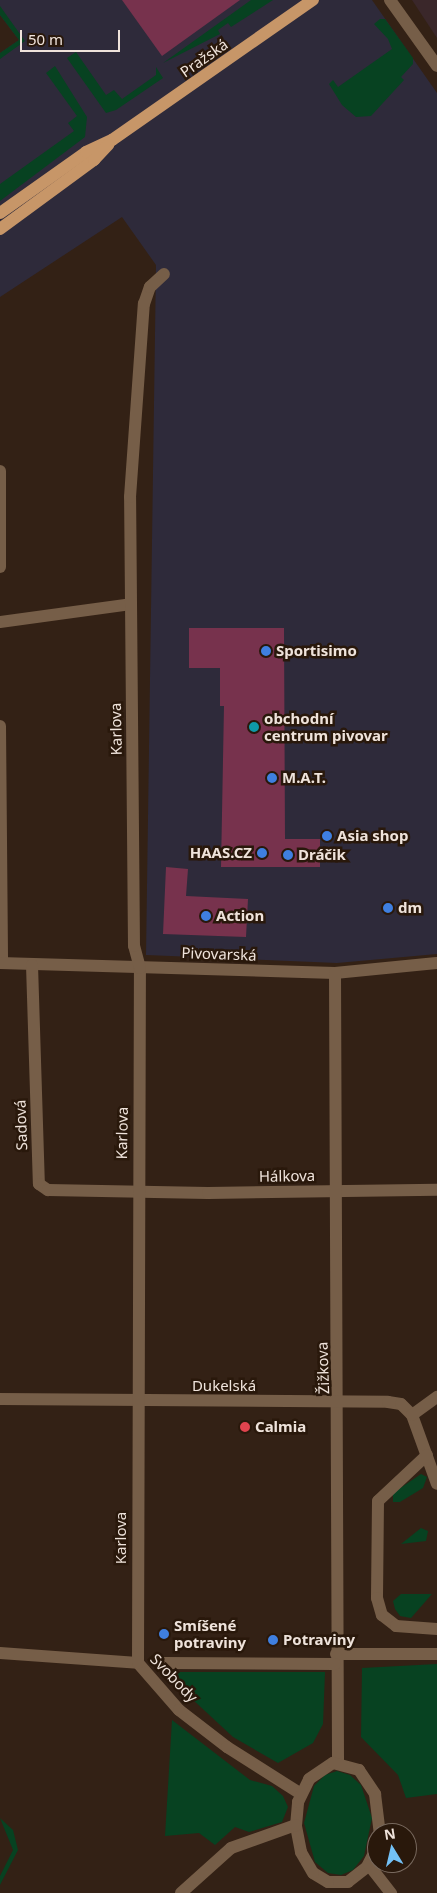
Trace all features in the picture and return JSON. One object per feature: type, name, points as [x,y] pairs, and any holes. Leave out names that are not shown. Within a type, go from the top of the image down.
[{"type":"main road","name":"Pražská","points":[[0,213],[86,152],[112,140],[312,0]]},
{"type":"main road","name":"Pražská","points":[[0,230],[94,160],[112,140]]},
{"type":"street","points":[[390,0],[437,66]]},
{"type":"street","name":"Karlova","points":[[138,1663],[137,1402],[140,968],[134,946],[130,497],[141,330],[150,287],[164,274]]},
{"type":"street","points":[[0,471],[0,567]]},
{"type":"street","points":[[0,622],[131,604]]},
{"type":"street","points":[[0,726],[1,963]]},
{"type":"street","name":"Pivovarská","points":[[1,963],[335,973],[437,963]]},
{"type":"street","name":"Sadová","points":[[32,965],[39,1184],[48,1190],[138,1190]]},
{"type":"street","name":"Žižkova","points":[[335,973],[335,1191],[340,1400],[336,1659],[338,1762]]},
{"type":"street","name":"Hálkova","points":[[138,1190],[437,1190]]},
{"type":"street","points":[[437,1397],[412,1416],[432,1458],[437,1484]]},
{"type":"street","name":"Dukelská","points":[[0,1399],[137,1402],[340,1400],[401,1404],[412,1416]]},
{"type":"street","points":[[432,1458],[378,1501],[377,1598],[382,1615],[396,1626],[437,1628]]},
{"type":"street","name":"Svobody","points":[[0,1653],[138,1663],[179,1710],[227,1747],[301,1794]]},
{"type":"street","name":"Svobody","points":[[163,1663],[336,1659],[437,1654]]},
{"type":"street","points":[[367,1867],[354,1879],[338,1889],[321,1879],[308,1867],[299,1846],[296,1825],[301,1794],[316,1772],[338,1762],[357,1768],[371,1784],[379,1806],[380,1823]]},
{"type":"street","points":[[181,1893],[231,1848],[296,1825]]},
{"type":"street","points":[[375,1873],[391,1893]]},
{"type":"shaded area","points":[[0,0],[372,0],[437,93],[437,954],[337,963],[146,955],[156,265],[122,217],[0,297],[0,53],[19,40],[0,15]]},
{"type":"shaded area","points":[[412,0],[437,0],[437,38]]},
{"type":"green space","points":[[251,0],[273,0],[231,27],[228,23],[218,30],[220,34],[163,63]]},
{"type":"green space","points":[[0,6],[25,41],[0,59],[0,53],[19,40],[0,15]]},
{"type":"green space","points":[[380,19],[385,19],[413,58],[413,64],[401,77],[404,80],[371,116],[356,117],[342,105],[329,84],[333,80],[338,87],[392,49],[388,39],[374,24]]},
{"type":"green space","points":[[76,52],[106,95],[114,90],[122,99],[156,75],[156,67],[163,78],[116,110],[106,113],[67,58]]},
{"type":"green space","points":[[55,66],[87,117],[85,137],[0,201],[0,184],[74,131],[68,123],[77,116],[46,73]]},
{"type":"green space","points":[[421,1474],[427,1477],[423,1488],[400,1502],[393,1502],[393,1493]]},
{"type":"green space","points":[[421,1528],[428,1531],[426,1541],[401,1544]]},
{"type":"green space","points":[[401,1594],[432,1594],[411,1618],[400,1616],[395,1609],[393,1601]]},
{"type":"green space","points":[[437,1664],[437,1794],[406,1798],[398,1775],[361,1737],[362,1668]]},
{"type":"green space","points":[[163,1672],[325,1672],[323,1724],[313,1743],[278,1763],[233,1737]]},
{"type":"green space","points":[[172,1720],[250,1780],[272,1786],[283,1796],[288,1807],[282,1822],[249,1832],[235,1827],[215,1845],[199,1833],[165,1836]]},
{"type":"green space","points":[[337,1771],[350,1775],[361,1785],[372,1818],[371,1823],[367,1823],[367,1842],[364,1856],[353,1870],[341,1875],[328,1873],[315,1862],[304,1823],[314,1786],[325,1775]]},
{"type":"green space","points":[[0,1818],[13,1830],[18,1850],[0,1885],[0,1876],[13,1850]]},
{"type":"building","points":[[122,0],[240,0],[162,56]]},
{"type":"building","name":"obchodní centrum pivovar","points":[[189,628],[284,628],[285,839],[320,839],[320,867],[221,867],[224,706],[220,706],[220,668],[189,668]]},
{"type":"building","name":"Action","points":[[166,867],[188,869],[186,896],[248,899],[246,937],[163,934]]},
{"type":"place","name":"Sportisimo","points":[[266,651]]},
{"type":"place","name":"obchodní centrum pivovar","points":[[254,727]]},
{"type":"place","name":"M.A.T.","points":[[272,778]]},
{"type":"place","name":"Asia shop","points":[[327,836]]},
{"type":"place","name":"HAAS.CZ","points":[[262,853]]},
{"type":"place","name":"Dráčik","points":[[288,855]]},
{"type":"place","name":"dm","points":[[388,908]]},
{"type":"place","name":"Action","points":[[206,916]]},
{"type":"place","name":"Calmia","points":[[245,1427]]},
{"type":"place","name":"Smíšené potraviny","points":[[164,1634]]},
{"type":"place","name":"Potraviny","points":[[273,1640]]}]
